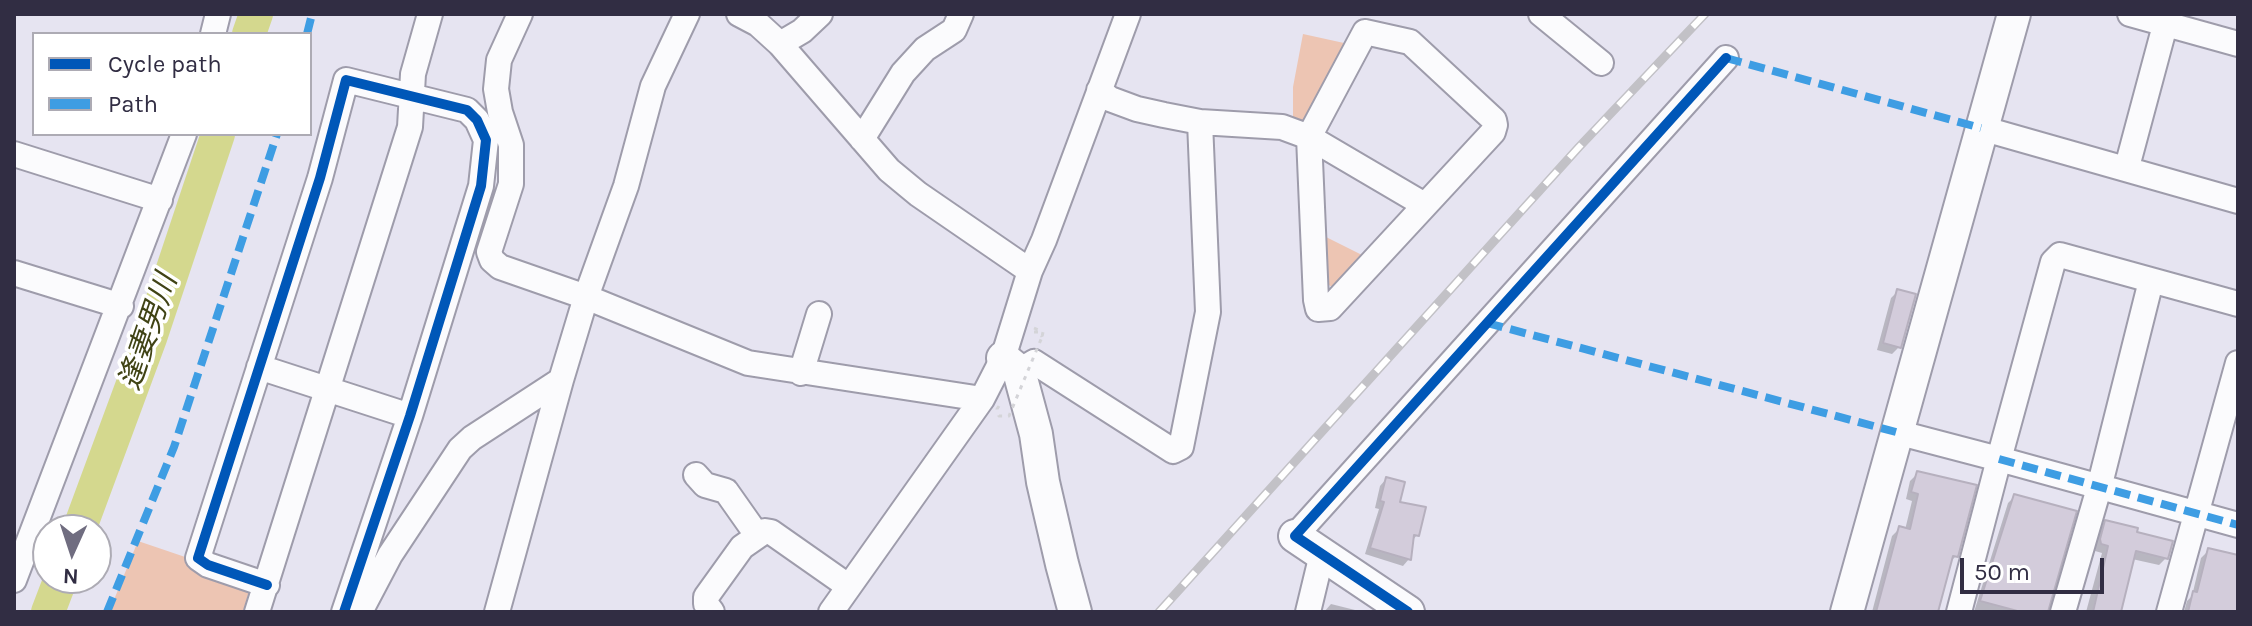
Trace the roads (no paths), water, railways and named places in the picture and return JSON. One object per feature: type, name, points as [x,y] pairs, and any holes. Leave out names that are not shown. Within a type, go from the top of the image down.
[{"type":"street","points":[[257,612],[410,127],[413,74],[430,14]]},
{"type":"street","points":[[520,14],[499,60],[496,89],[511,145],[511,184],[489,252],[500,267],[586,297],[748,363],[990,403]]},
{"type":"street","points":[[497,612],[561,380],[586,297],[626,186],[653,86],[687,14]]},
{"type":"street","points":[[739,14],[758,24],[780,44],[889,170],[918,194],[1030,271]]},
{"type":"street","points":[[780,44],[802,31],[820,14]]},
{"type":"street","points":[[862,139],[903,73],[925,49],[954,30],[961,14]]},
{"type":"street","points":[[831,612],[990,403],[1011,365],[1030,271],[1128,14]]},
{"type":"street","points":[[1541,14],[1601,63]]},
{"type":"street","points":[[1847,612],[2014,14]]},
{"type":"street","points":[[2130,14],[2167,19],[2238,44]]},
{"type":"street","points":[[2127,167],[2167,19]]},
{"type":"street","points":[[1365,32],[1410,42],[1494,120],[1495,125],[1493,132],[1423,204],[1330,308],[1318,309],[1309,137],[1365,32]]},
{"type":"street","points":[[1408,612],[1295,536],[1726,58]]},
{"type":"street","points":[[267,585],[208,565],[198,558],[320,178],[346,80],[467,110],[477,120],[486,140],[481,186],[410,416],[344,612]]},
{"type":"street","points":[[1099,90],[1110,99],[1137,109],[1200,122],[1282,127],[1309,137],[1423,204]]},
{"type":"street","points":[[1011,365],[1034,362],[1173,451],[1181,447],[1208,312],[1200,122]]},
{"type":"street","points":[[1981,128],[2238,201]]},
{"type":"street","points":[[14,580],[183,136]]},
{"type":"street","points":[[14,154],[160,200]]},
{"type":"street","points":[[1959,612],[2053,262],[2060,255],[2238,304]]},
{"type":"street","points":[[14,273],[121,306]]},
{"type":"street","points":[[2063,612],[2099,488],[2151,281]]},
{"type":"street","points":[[801,373],[819,314]]},
{"type":"street","points":[[2169,612],[2238,363]]},
{"type":"street","points":[[1011,365],[1036,434],[1056,537],[1075,612]]},
{"type":"street","points":[[259,367],[410,416]]},
{"type":"street","points":[[360,612],[390,555],[460,449],[561,380]]},
{"type":"street","points":[[1896,432],[2238,525]]},
{"type":"street","points":[[696,475],[705,485],[726,491],[757,535]]},
{"type":"street","points":[[712,612],[708,609],[706,597],[742,547],[757,535],[771,532],[848,586]]},
{"type":"street","points":[[1308,612],[1322,554]]},
{"type":"waterway","name":"逢妻男川","points":[[250,32],[256,14]]},
{"type":"waterway","name":"逢妻男川","points":[[85,514],[150,338],[217,136]]},
{"type":"waterway","name":"逢妻男川","points":[[48,612],[55,594]]},
{"type":"railway","points":[[1159,612],[1579,147],[1705,14]]}]
